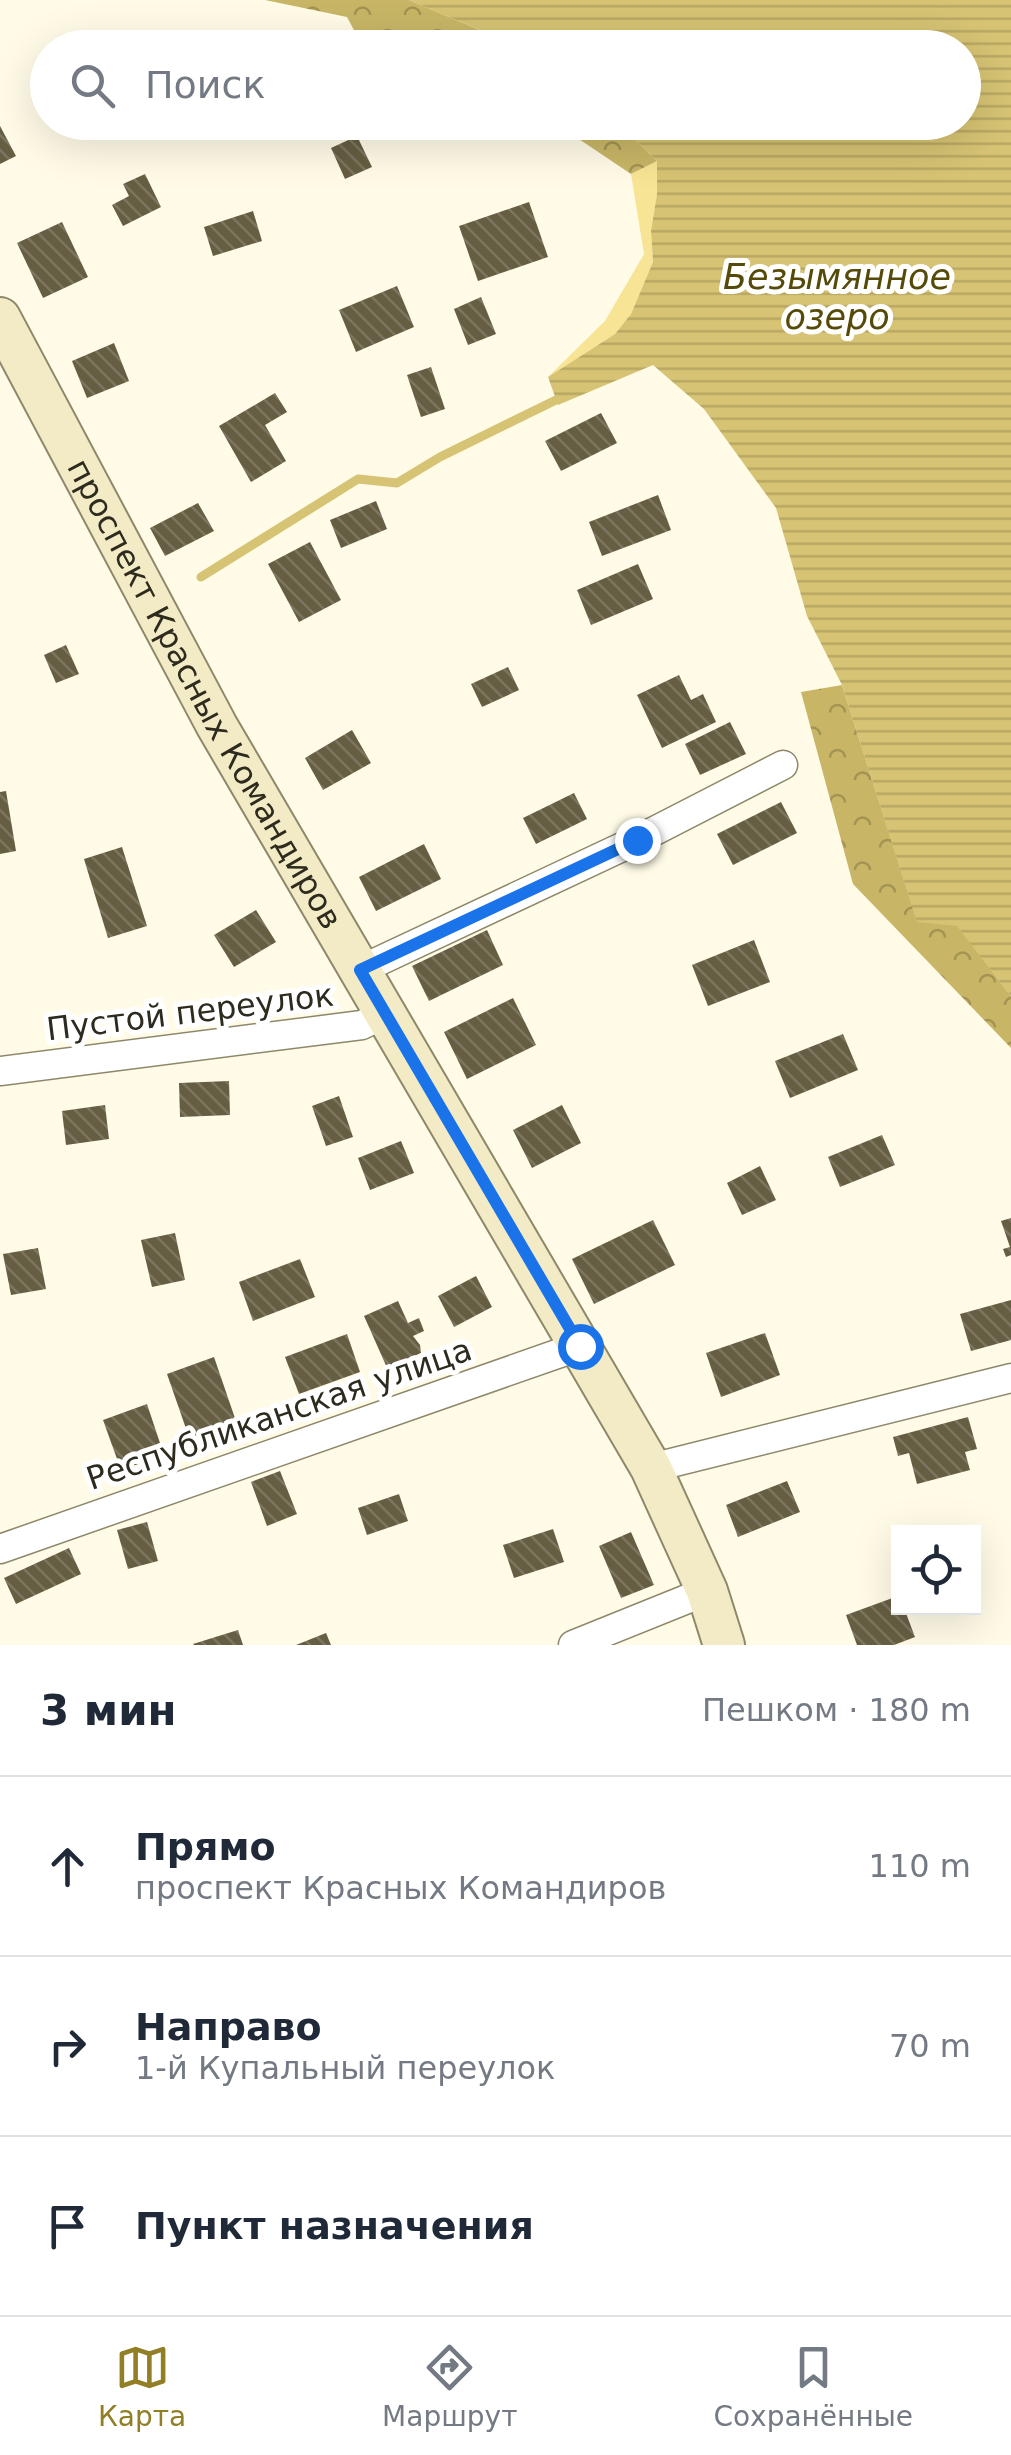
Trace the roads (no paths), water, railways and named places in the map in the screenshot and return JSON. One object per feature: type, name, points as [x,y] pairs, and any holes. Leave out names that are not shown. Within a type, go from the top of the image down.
[{"type":"street","name":"проспект Красных Командиров","points":[[0,318],[218,726],[650,1468],[707,1591],[724,1645]]},
{"type":"street","points":[[360,970],[637,840],[784,765]]},
{"type":"street","name":"Пустой переулок","points":[[0,1071],[362,1025],[386,1013]]},
{"type":"street","name":"Республиканская улица","points":[[0,1549],[580,1346]]},
{"type":"street","points":[[650,1468],[1011,1378]]},
{"type":"street","points":[[572,1645],[707,1591]]},
{"type":"water","name":"Безымянное озеро","points":[[409,0],[1011,0],[1011,996],[957,926],[917,922],[842,685],[807,616],[776,508],[704,409],[653,365],[558,405],[548,377],[615,334],[631,314],[653,262],[651,231],[657,161],[635,140],[981,140],[981,30],[480,30]]},
{"type":"waterway","points":[[201,577],[358,479],[397,483],[440,457],[556,400]]}]
